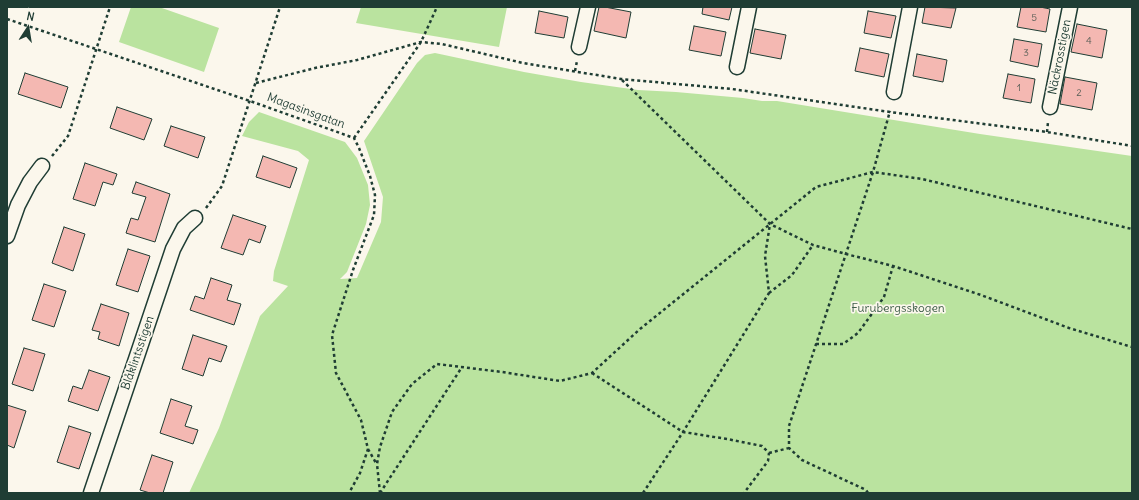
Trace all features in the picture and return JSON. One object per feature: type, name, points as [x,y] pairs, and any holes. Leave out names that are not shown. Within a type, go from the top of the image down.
[{"type":"street","points":[[579,47],[588,7]]},
{"type":"street","points":[[736,67],[749,7]]},
{"type":"street","points":[[894,92],[910,7]]},
{"type":"street","name":"Näckrosstigen","points":[[1050,107],[1070,7]]},
{"type":"street","points":[[7,236],[18,205],[30,182],[42,166]]},
{"type":"street","name":"Blåklintsstigen","points":[[91,493],[173,248],[184,228],[195,218]]},
{"type":"path","points":[[42,166],[57,151],[68,136],[110,7]]},
{"type":"path","points":[[195,218],[209,205],[222,186],[280,7]]},
{"type":"path","points":[[354,138],[421,42],[437,7]]},
{"type":"path","name":"Magasinsgatan","points":[[7,19],[250,101],[354,138],[360,148],[375,195],[374,215],[353,270],[332,335],[336,373],[361,420],[368,449]]},
{"type":"path","points":[[256,83],[315,68],[357,60],[421,42],[442,44],[523,63],[621,79],[732,89],[890,112],[1047,132],[1132,146]]},
{"type":"path","points":[[621,79],[770,224],[813,245],[892,266],[982,295],[1070,328],[1132,347]]},
{"type":"path","points":[[868,493],[866,490],[802,460],[789,448],[789,426],[873,172],[890,112]]},
{"type":"path","points":[[380,493],[377,464],[380,447],[392,412],[412,384],[437,364],[462,366],[560,381],[592,373],[640,329],[816,187],[873,172],[922,179],[1132,229]]},
{"type":"path","points":[[769,293],[765,256],[770,224]]},
{"type":"path","points":[[643,493],[683,432],[769,293],[792,275],[813,245]]},
{"type":"path","points":[[816,344],[843,344],[858,333],[884,297],[892,266]]},
{"type":"path","points":[[380,493],[462,366]]},
{"type":"path","points":[[592,373],[683,432],[762,446],[769,453]]},
{"type":"path","points":[[769,453],[789,448]]},
{"type":"path","points":[[368,449],[377,464]]},
{"type":"path","points":[[349,493],[360,473],[368,449]]},
{"type":"path","points":[[744,493],[768,461],[769,453]]},
{"type":"green space","points":[[131,7],[159,7],[219,28],[204,72],[119,42]]},
{"type":"green space","points":[[361,7],[507,7],[499,47],[356,23]]},
{"type":"green space","name":"Furubergsskogen","points":[[435,53],[524,72],[581,82],[638,90],[777,101],[980,134],[1132,156],[1132,493],[189,493],[219,428],[260,316],[288,286],[273,281],[274,271],[309,160],[298,151],[242,136],[249,122],[259,112],[345,142],[357,158],[368,185],[370,205],[366,224],[347,272],[340,279],[357,278],[381,222],[383,197],[364,141],[417,63],[425,55]]},
{"type":"building","points":[[599,7],[631,12],[626,38],[594,31]]},
{"type":"building","points":[[703,7],[732,7],[729,20],[702,14]]},
{"type":"building","points":[[925,7],[956,8],[951,28],[922,23]]},
{"type":"building","points":[[1021,7],[1040,7],[1050,9],[1046,32],[1017,27]]},
{"type":"building","points":[[539,11],[568,17],[564,38],[535,33]]},
{"type":"building","points":[[868,11],[896,16],[891,38],[864,33]]},
{"type":"building","points":[[1077,24],[1107,30],[1102,58],[1071,52]]},
{"type":"building","points":[[694,26],[726,32],[721,56],[689,50]]},
{"type":"building","points":[[755,29],[786,35],[781,59],[750,53]]},
{"type":"building","points":[[1014,39],[1042,44],[1038,67],[1010,61]]},
{"type":"building","points":[[860,48],[889,54],[884,77],[855,71]]},
{"type":"building","points":[[917,54],[947,60],[943,82],[913,76]]},
{"type":"building","points":[[25,73],[68,87],[61,108],[18,94]]},
{"type":"building","points":[[1008,74],[1035,79],[1031,103],[1003,98]]},
{"type":"building","points":[[1065,77],[1097,83],[1092,110],[1060,104]]},
{"type":"building","points":[[117,107],[152,119],[144,140],[110,128]]},
{"type":"building","points":[[171,126],[205,137],[198,158],[164,146]]},
{"type":"building","points":[[263,156],[297,168],[290,188],[256,177]]},
{"type":"building","points":[[85,163],[117,174],[113,185],[103,182],[95,206],[73,199]]},
{"type":"building","points":[[136,182],[170,194],[155,242],[126,233],[131,218],[138,220],[146,197],[132,193]]},
{"type":"building","points":[[233,215],[266,226],[260,243],[249,239],[243,255],[221,248]]},
{"type":"building","points":[[64,227],[85,234],[73,271],[52,263]]},
{"type":"building","points":[[128,249],[150,256],[138,292],[116,285]]},
{"type":"building","points":[[211,278],[232,285],[227,300],[241,304],[234,325],[190,310],[195,296],[204,299]]},
{"type":"building","points":[[44,284],[66,291],[54,327],[32,320]]},
{"type":"building","points":[[101,304],[129,313],[119,346],[98,339],[100,332],[92,330]]},
{"type":"building","points":[[193,335],[227,346],[221,362],[209,358],[203,376],[182,369]]},
{"type":"building","points":[[24,348],[45,354],[33,391],[12,384]]},
{"type":"building","points":[[89,370],[110,377],[98,411],[68,401],[73,386],[82,389]]},
{"type":"building","points":[[171,399],[192,406],[185,426],[198,430],[193,444],[160,433]]},
{"type":"building","points":[[7,405],[26,411],[14,448],[7,445]]},
{"type":"building","points":[[69,426],[91,433],[79,469],[57,462]]},
{"type":"building","points":[[152,455],[173,462],[163,493],[150,493],[140,490]]}]
